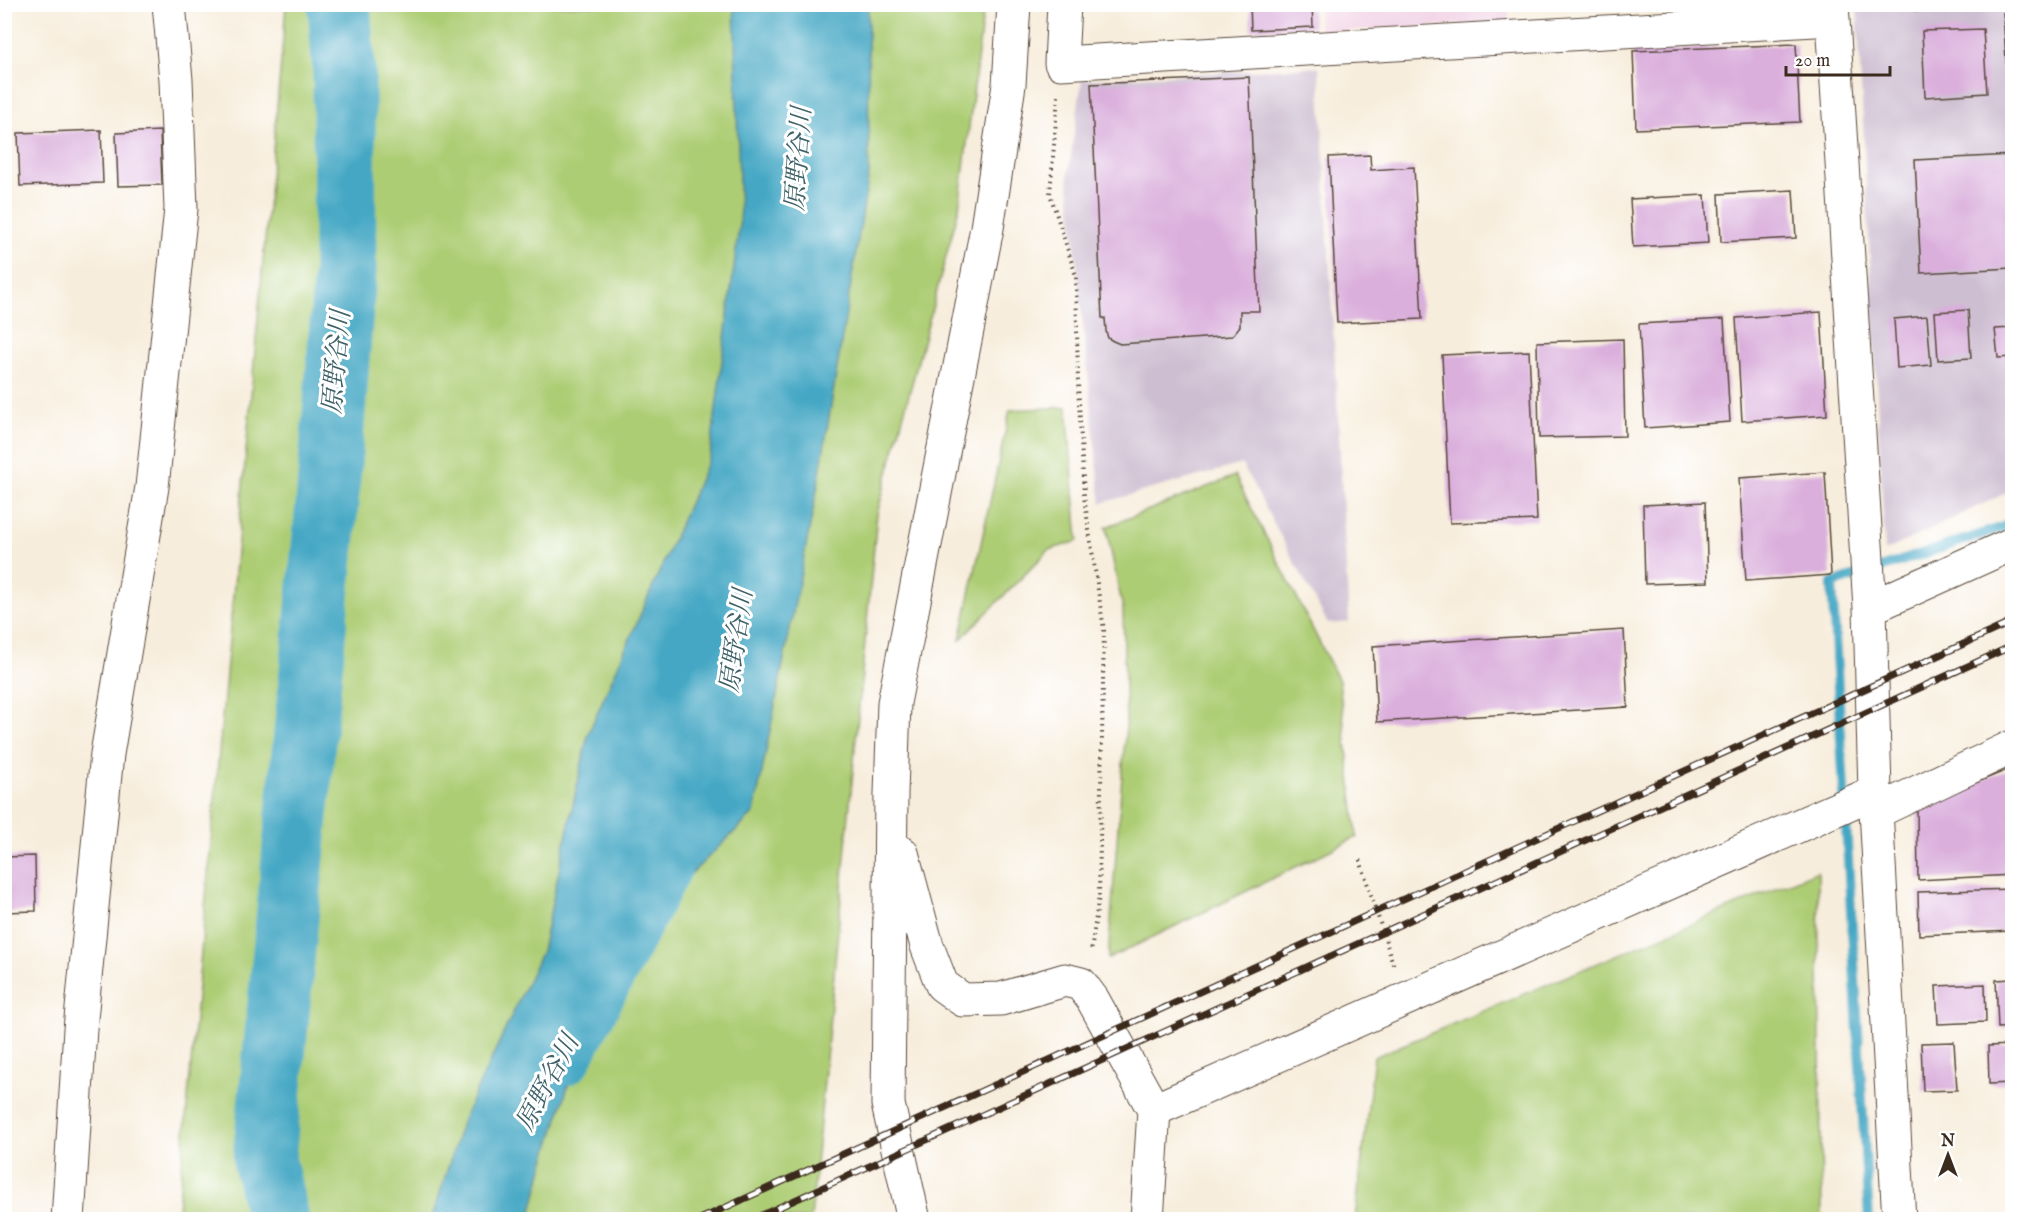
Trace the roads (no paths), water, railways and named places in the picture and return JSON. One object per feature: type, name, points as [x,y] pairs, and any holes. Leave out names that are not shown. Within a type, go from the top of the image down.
[{"type":"street","points":[[68,1220],[80,1029],[107,754],[152,487],[181,209],[176,80],[169,4]]},
{"type":"street","points":[[913,1216],[888,1104],[894,703],[987,228],[1009,85],[1014,4]]},
{"type":"street","points":[[1064,4],[1061,63],[1832,12],[1870,608],[1876,802],[1900,1217]]},
{"type":"street","points":[[1870,608],[2013,543]]},
{"type":"street","points":[[1154,1110],[1404,999],[2013,747]]},
{"type":"street","points":[[891,794],[905,871],[927,946],[942,985],[963,1000],[1001,999],[1065,980],[1081,984],[1093,1000],[1154,1110],[1147,1220]]},
{"type":"water","points":[[734,5],[868,6],[869,173],[818,485],[754,813],[609,953],[544,1164],[530,1219],[432,1219],[463,1119],[542,951],[588,734],[710,456],[740,219]]},
{"type":"waterway","name":"原野谷川","points":[[278,1220],[264,1159],[327,504],[345,271],[344,72],[339,4]]},
{"type":"waterway","points":[[1869,1220],[1832,584],[2012,524]]},
{"type":"waterway","name":"原野谷川","points":[[561,1055],[661,865]]},
{"type":"railway","points":[[698,1220],[2012,622]]},
{"type":"railway","points":[[751,1220],[2012,646]]}]
